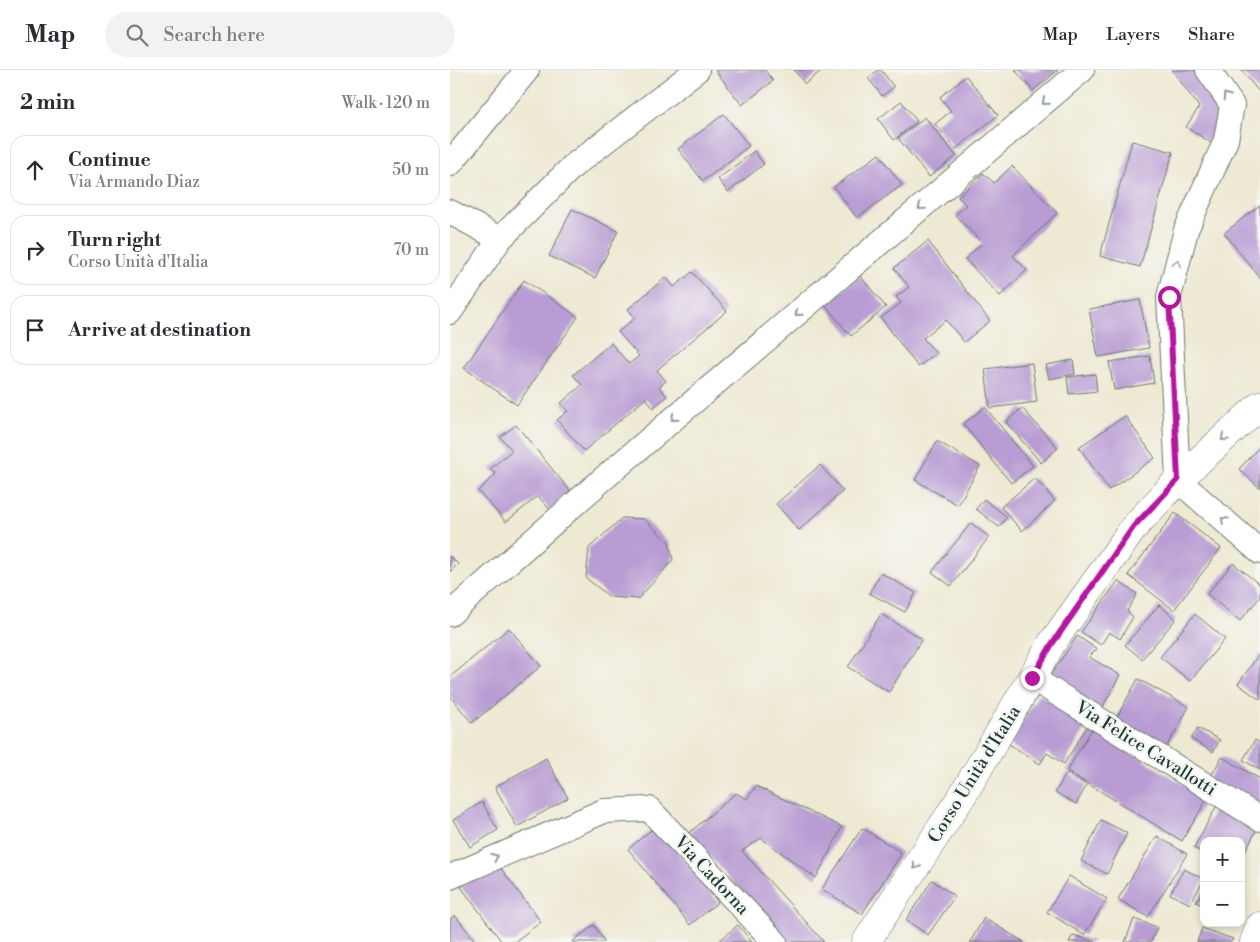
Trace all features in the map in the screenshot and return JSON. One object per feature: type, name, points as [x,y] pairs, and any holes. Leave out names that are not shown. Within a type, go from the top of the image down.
[{"type":"main road","name":"Corso Unità d'Italia","points":[[866,942],[964,793],[1052,644],[1134,526],[1178,480],[1260,405]]},
{"type":"main road","points":[[1254,942],[1260,926]]},
{"type":"street","points":[[450,164],[527,70]]},
{"type":"street","points":[[450,312],[500,239],[573,166],[697,70]]},
{"type":"street","points":[[450,614],[596,485],[1082,70]]},
{"type":"street","points":[[1208,70],[1232,105],[1226,140],[1186,230],[1169,297],[1178,480],[1260,552]]},
{"type":"street","points":[[450,212],[500,239]]},
{"type":"street","name":"Via Felice Cavallotti","points":[[1032,678],[1260,819]]},
{"type":"street","name":"Via Cadorna","points":[[450,877],[604,811],[649,809],[775,942]]},
{"type":"building","points":[[715,70],[765,70],[773,81],[742,105]]},
{"type":"building","points":[[794,70],[822,70],[805,84]]},
{"type":"building","points":[[878,70],[881,70],[894,87],[882,96],[868,78]]},
{"type":"building","points":[[1015,70],[1058,70],[1033,91]]},
{"type":"building","points":[[1172,70],[1202,70],[1225,117],[1213,144],[1186,127],[1199,107]]},
{"type":"building","points":[[1241,70],[1260,70],[1260,93]]},
{"type":"building","points":[[966,76],[998,115],[956,149],[935,124],[951,111],[940,97]]},
{"type":"building","points":[[901,101],[917,121],[894,140],[878,119]]},
{"type":"building","points":[[724,114],[749,146],[703,181],[678,149]]},
{"type":"building","points":[[925,117],[956,156],[929,177],[898,138]]},
{"type":"building","points":[[1132,141],[1173,152],[1140,267],[1100,256]]},
{"type":"building","points":[[754,151],[764,164],[728,192],[718,179]]},
{"type":"building","points":[[879,154],[902,185],[857,218],[834,187]]},
{"type":"building","points":[[1012,166],[1057,213],[1013,256],[1027,270],[1000,296],[965,259],[982,243],[955,215],[966,205],[958,197],[983,173],[994,183]]},
{"type":"building","points":[[1260,205],[1260,278],[1224,233]]},
{"type":"building","points":[[572,209],[618,231],[595,278],[549,256]]},
{"type":"building","points":[[928,241],[990,321],[964,342],[946,320],[923,338],[936,353],[918,367],[881,318],[901,303],[896,297],[909,287],[894,268]]},
{"type":"building","points":[[692,272],[727,311],[657,370],[666,381],[659,387],[667,396],[653,408],[646,398],[584,451],[557,420],[568,411],[561,403],[582,385],[573,375],[611,343],[629,364],[639,356],[618,332],[635,318],[628,309],[666,277],[674,287]]},
{"type":"building","points":[[860,276],[886,307],[851,336],[825,305]]},
{"type":"building","points":[[524,280],[578,317],[517,405],[464,368]]},
{"type":"building","points":[[1140,300],[1149,348],[1098,357],[1089,309]]},
{"type":"building","points":[[1150,356],[1154,383],[1114,390],[1109,362]]},
{"type":"building","points":[[1073,360],[1075,374],[1049,379],[1046,365]]},
{"type":"building","points":[[1032,363],[1037,402],[990,408],[985,369]]},
{"type":"building","points":[[1095,374],[1097,391],[1069,394],[1067,377]]},
{"type":"building","points":[[985,407],[1033,466],[1011,483],[963,424]]},
{"type":"building","points":[[1022,408],[1058,448],[1041,463],[1006,422]]},
{"type":"building","points":[[1125,416],[1155,458],[1109,490],[1079,447]]},
{"type":"building","points":[[516,425],[571,492],[550,510],[538,496],[506,522],[478,491],[496,474],[490,469],[512,450],[500,437]]},
{"type":"building","points":[[937,441],[980,466],[958,505],[915,480]]},
{"type":"building","points":[[1260,446],[1260,488],[1239,469]]},
{"type":"building","points":[[820,465],[843,491],[799,530],[776,504]]},
{"type":"building","points":[[1035,478],[1055,501],[1022,531],[1001,507]]},
{"type":"building","points":[[984,499],[1007,517],[999,527],[976,509]]},
{"type":"building","points":[[1175,513],[1221,548],[1174,610],[1128,575]]},
{"type":"building","points":[[622,518],[644,519],[669,542],[673,560],[638,599],[610,597],[586,578],[589,548]]},
{"type":"building","points":[[971,523],[989,537],[951,586],[932,572]]},
{"type":"building","points":[[450,556],[458,564],[450,572]]},
{"type":"building","points":[[1233,563],[1260,585],[1260,597],[1240,621],[1207,594]]},
{"type":"building","points":[[881,573],[916,593],[905,612],[869,593]]},
{"type":"building","points":[[1118,581],[1137,594],[1127,611],[1133,617],[1120,639],[1109,632],[1101,645],[1081,632]]},
{"type":"building","points":[[1159,605],[1176,619],[1142,659],[1125,645]]},
{"type":"building","points":[[881,614],[922,639],[889,692],[848,667]]},
{"type":"building","points":[[1195,614],[1225,639],[1190,681],[1160,657]]},
{"type":"building","points":[[509,628],[541,666],[472,723],[450,696],[450,677]]},
{"type":"building","points":[[1077,636],[1097,649],[1089,657],[1120,675],[1099,714],[1050,676]]},
{"type":"building","points":[[1260,653],[1260,700],[1238,684]]},
{"type":"building","points":[[1138,679],[1189,707],[1165,750],[1114,722]]},
{"type":"building","points":[[1039,694],[1089,723],[1064,764],[1047,753],[1040,764],[1009,744]]},
{"type":"building","points":[[1198,728],[1220,740],[1213,752],[1191,739]]},
{"type":"building","points":[[1092,729],[1207,799],[1182,841],[1067,771]]},
{"type":"building","points":[[1255,740],[1260,743],[1260,770],[1243,760]]},
{"type":"building","points":[[1222,757],[1260,779],[1260,812],[1208,781]]},
{"type":"building","points":[[546,758],[568,798],[517,827],[495,787]]},
{"type":"building","points":[[1067,773],[1087,785],[1076,804],[1055,792]]},
{"type":"building","points":[[756,786],[842,827],[816,878],[761,838],[742,851],[824,942],[786,942],[689,833],[736,793],[747,799]]},
{"type":"building","points":[[482,802],[498,830],[470,847],[453,820]]},
{"type":"building","points":[[1217,805],[1258,827],[1245,851],[1245,837],[1200,837],[1200,851],[1194,848]]},
{"type":"building","points":[[1101,820],[1127,833],[1107,874],[1081,861]]},
{"type":"building","points":[[656,826],[718,902],[690,925],[628,849]]},
{"type":"building","points":[[862,828],[902,853],[862,914],[822,889]]},
{"type":"building","points":[[1157,836],[1187,854],[1148,917],[1118,899]]},
{"type":"building","points":[[496,862],[541,922],[514,942],[502,942],[461,887]]},
{"type":"building","points":[[1184,869],[1200,877],[1200,886],[1190,904],[1170,894]]},
{"type":"building","points":[[1069,876],[1107,899],[1084,935],[1047,912]]},
{"type":"building","points":[[932,880],[955,896],[928,935],[906,920]]},
{"type":"building","points":[[1200,896],[1200,904],[1196,902]]},
{"type":"building","points":[[455,915],[476,942],[450,942],[450,919]]},
{"type":"building","points":[[984,918],[1024,942],[970,942]]},
{"type":"building","points":[[1134,919],[1157,927],[1151,942],[1125,942]]},
{"type":"building","points":[[594,925],[605,942],[572,942]]},
{"type":"building","points":[[738,925],[752,942],[718,942]]},
{"type":"building","points":[[1202,928],[1233,939],[1231,942],[1197,942]]},
{"type":"building","points":[[1073,935],[1095,942],[1069,942]]},
{"type":"route","points":[[1032,678],[1052,644],[1134,526],[1178,480],[1169,297]]}]
